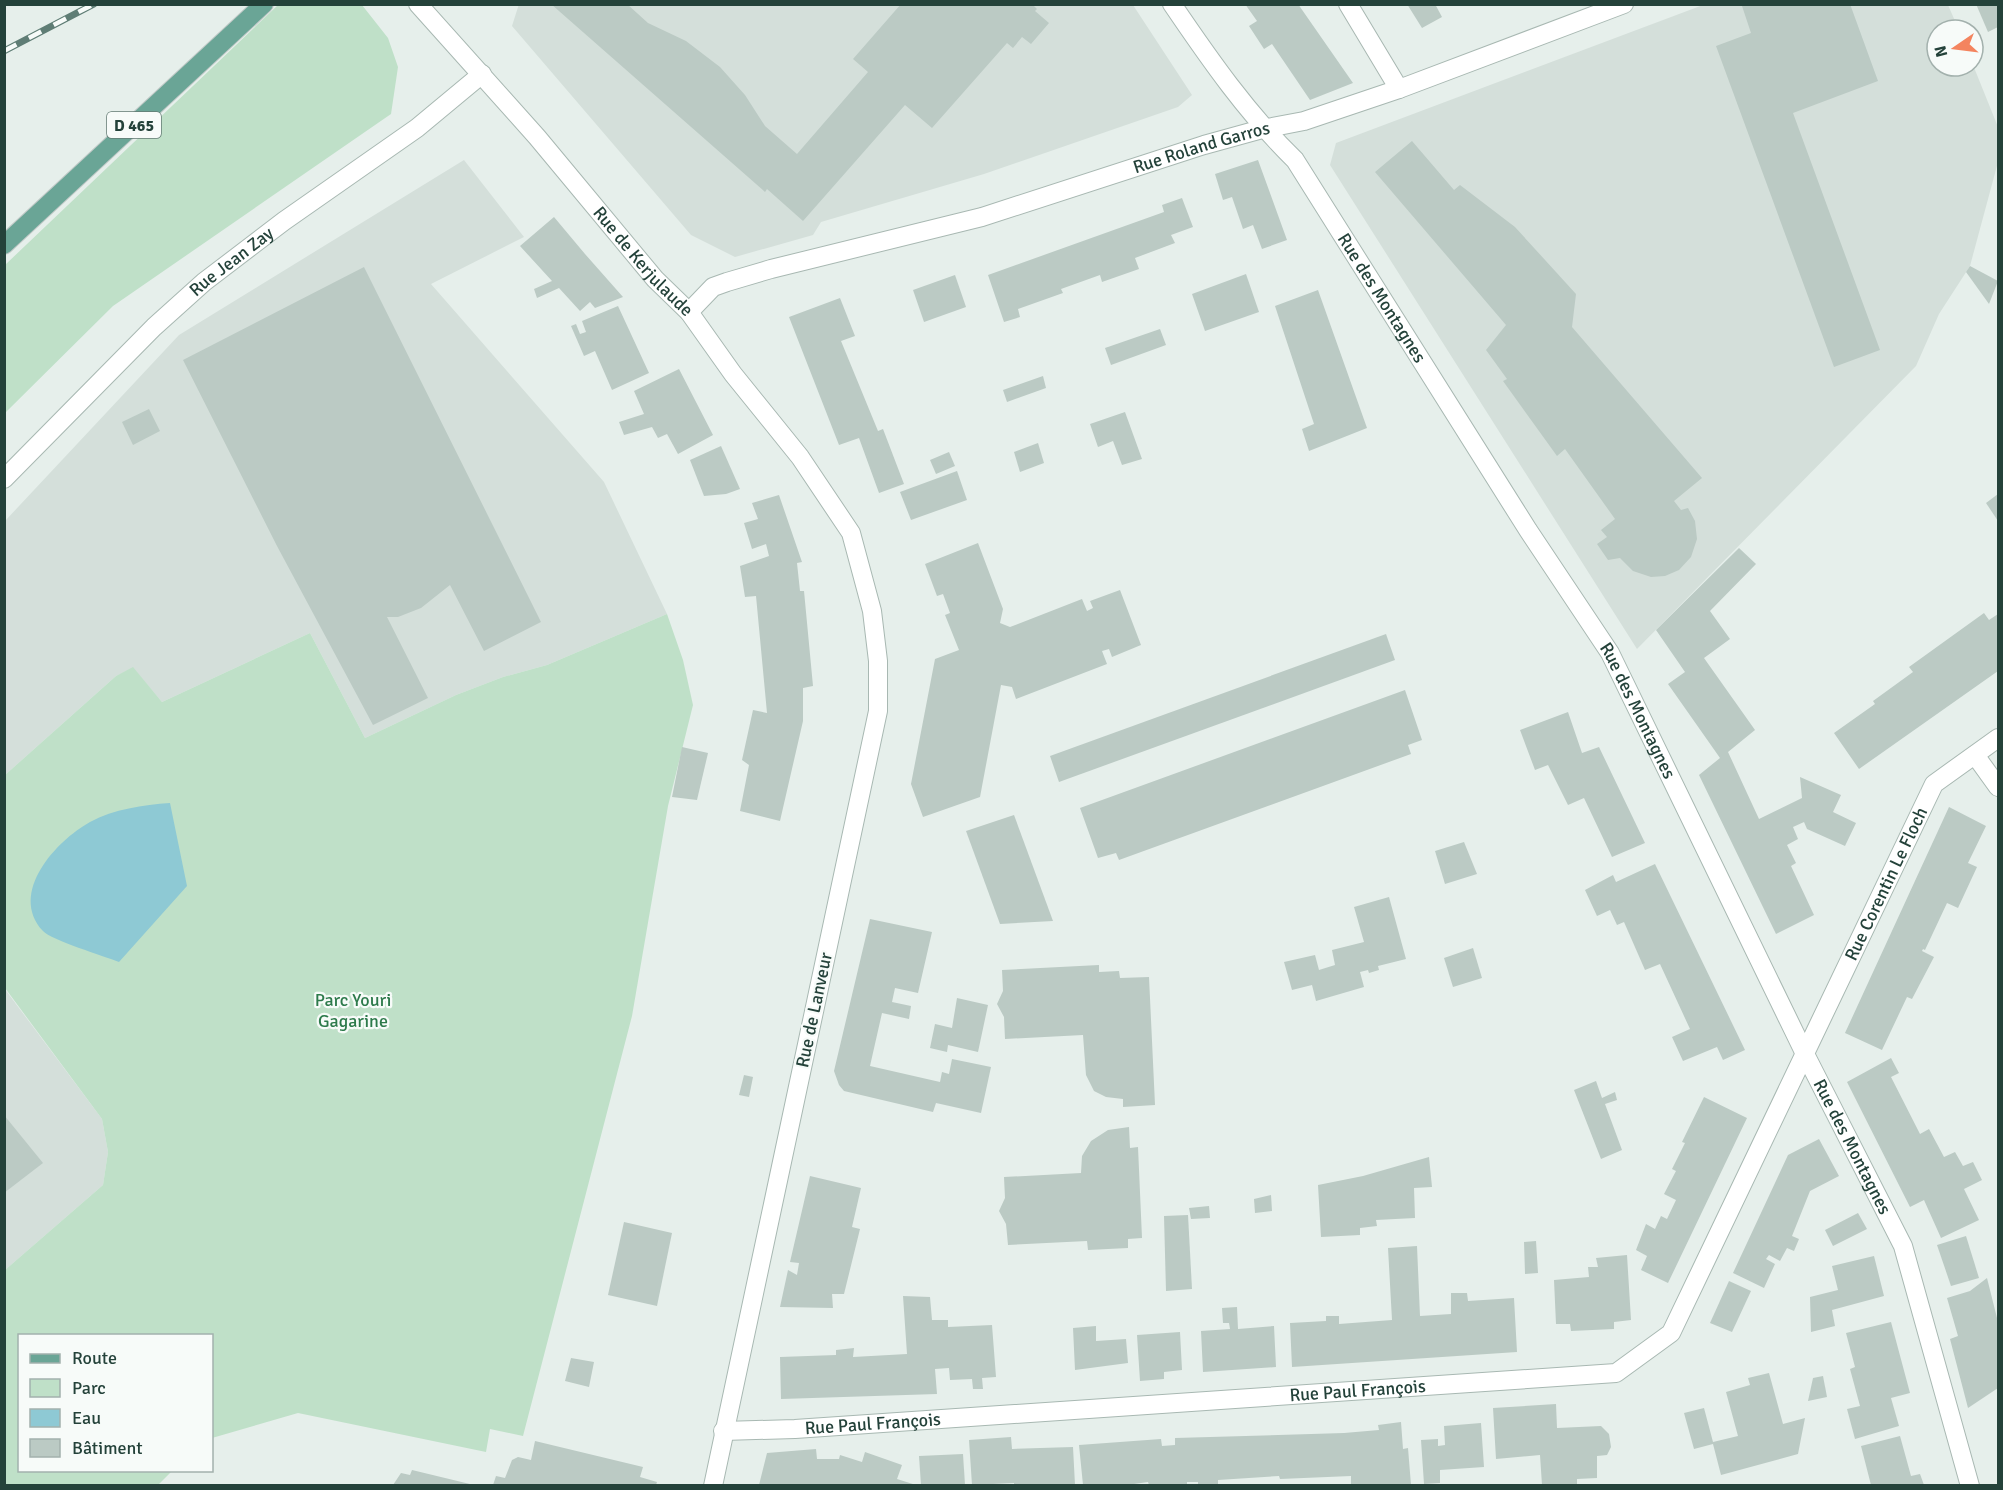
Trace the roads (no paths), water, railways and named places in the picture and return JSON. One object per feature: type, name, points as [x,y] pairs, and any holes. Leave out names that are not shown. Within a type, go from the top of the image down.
[{"type":"main road","name":"D 465","points":[[4,245],[264,4]]},
{"type":"street","name":"Rue de Kerjulaude","points":[[418,4],[482,74],[655,279],[689,312],[733,374],[800,457],[851,533]]},
{"type":"street","name":"Rue des Montagnes","points":[[1172,4],[1229,89],[1262,129],[1295,160],[1528,530],[1610,653],[1805,1054],[1903,1246],[1970,1485]]},
{"type":"street","points":[[1348,4],[1399,89]]},
{"type":"street","name":"Rue Roland Garros","points":[[689,312],[713,287],[771,269],[982,217],[1204,145],[1262,129],[1304,121],[1399,89],[1619,6]]},
{"type":"street","name":"Rue Jean Zay","points":[[4,479],[154,327],[204,282],[284,221],[417,128],[482,74]]},
{"type":"street","name":"Rue de Lanveur","points":[[713,1485],[878,711],[878,661],[872,611],[851,533]]},
{"type":"street","name":"Rue Corentin Le Floch","points":[[1805,1054],[1934,784],[1998,738]]},
{"type":"street","points":[[1975,755],[1998,786]]},
{"type":"street","name":"Rue Paul François","points":[[723,1431],[819,1427],[1616,1373],[1671,1333],[1805,1054]]},
{"type":"water","points":[[170,803],[187,886],[119,962],[67,943],[43,931],[34,916],[31,901],[34,885],[41,869],[63,842],[90,822],[109,814],[139,806]]},
{"type":"railway","points":[[4,51],[94,4]]},
{"type":"park label","name":"Parc Youri Gagarine","points":[[353,1010]]}]
